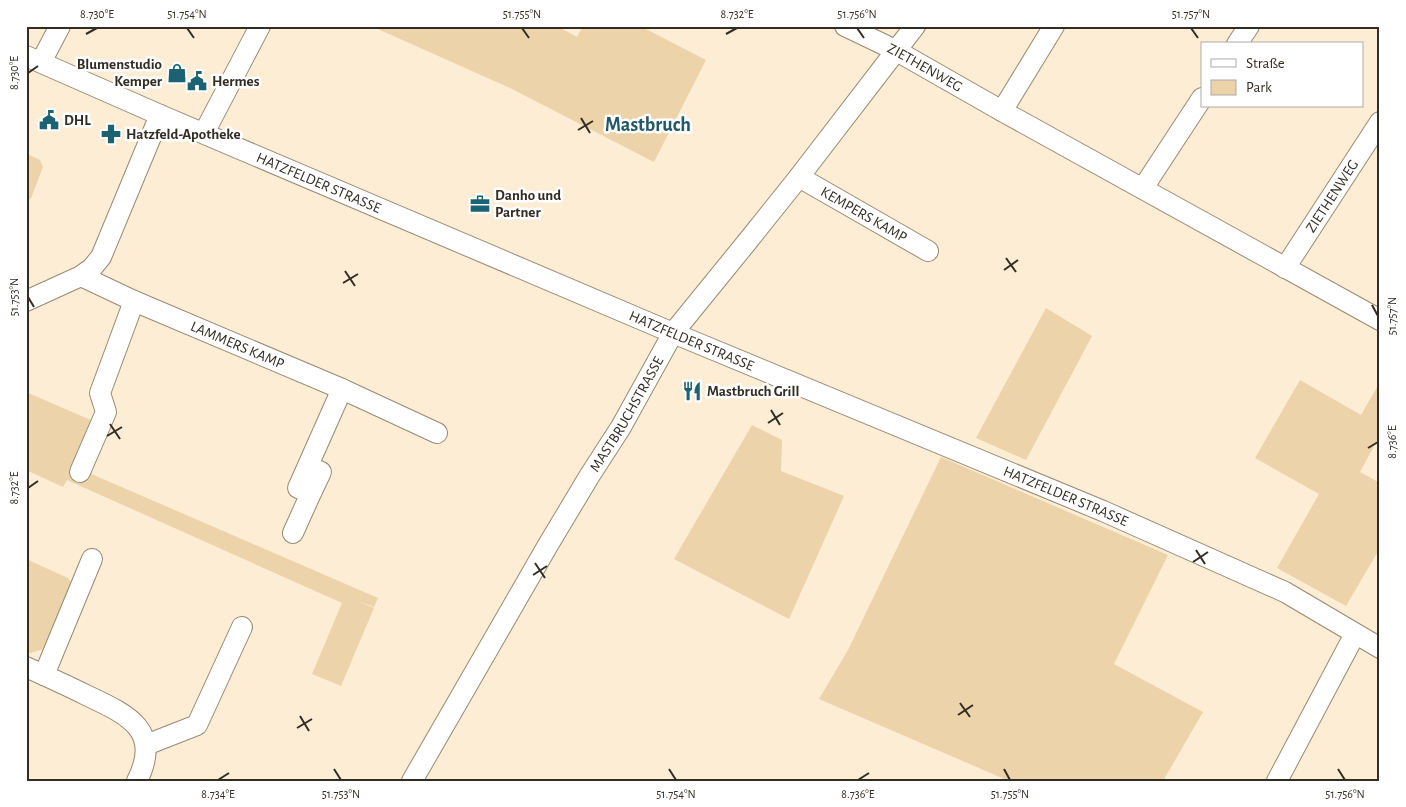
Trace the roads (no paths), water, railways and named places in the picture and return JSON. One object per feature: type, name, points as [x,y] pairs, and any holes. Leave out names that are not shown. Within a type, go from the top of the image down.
[{"type":"street","points":[[34,59],[60,26]]},
{"type":"street","points":[[204,133],[260,26]]},
{"type":"street","name":"ZIETHENWEG","points":[[845,26],[895,50],[1380,320]]},
{"type":"street","name":"MASTBRUCHSTRASSE","points":[[412,781],[548,545],[621,427],[673,332],[799,177],[915,26]]},
{"type":"street","points":[[1002,111],[1054,26]]},
{"type":"street","points":[[1238,42],[1249,26]]},
{"type":"street","name":"HATZFELDER STRASSE","points":[[34,59],[160,115],[673,332],[1104,511],[1285,592],[1380,648]]},
{"type":"street","points":[[1143,188],[1201,100]]},
{"type":"street","points":[[26,301],[81,276],[92,268],[101,257],[160,115]]},
{"type":"street","name":"ZIETHENWEG","points":[[1285,268],[1380,122]]},
{"type":"street","name":"KEMPERS KAMP","points":[[799,177],[928,251]]},
{"type":"street","name":"LAMMERS KAMP","points":[[81,276],[134,301],[342,389],[437,433]]},
{"type":"street","points":[[80,472],[106,412],[100,393],[134,301]]},
{"type":"street","points":[[293,532],[321,472],[308,466],[342,389]]},
{"type":"street","points":[[92,559],[35,671],[110,706],[130,718],[141,732],[146,746],[142,771],[137,781]]},
{"type":"street","points":[[146,746],[197,725],[242,627]]},
{"type":"street","points":[[1278,781],[1355,634]]},
{"type":"place","name":"Blumenstudio Kemper","points":[[177,73]]},
{"type":"place","name":"Hermes","points":[[197,81]]},
{"type":"place","name":"DHL","points":[[49,120]]},
{"type":"place","name":"Hatzfeld-Apotheke","points":[[111,134]]},
{"type":"place","name":"Danho und Partner","points":[[480,204]]},
{"type":"place","name":"Mastbruch Grill","points":[[692,391]]},
{"type":"district","name":"Mastbruch","points":[[648,125]]}]
